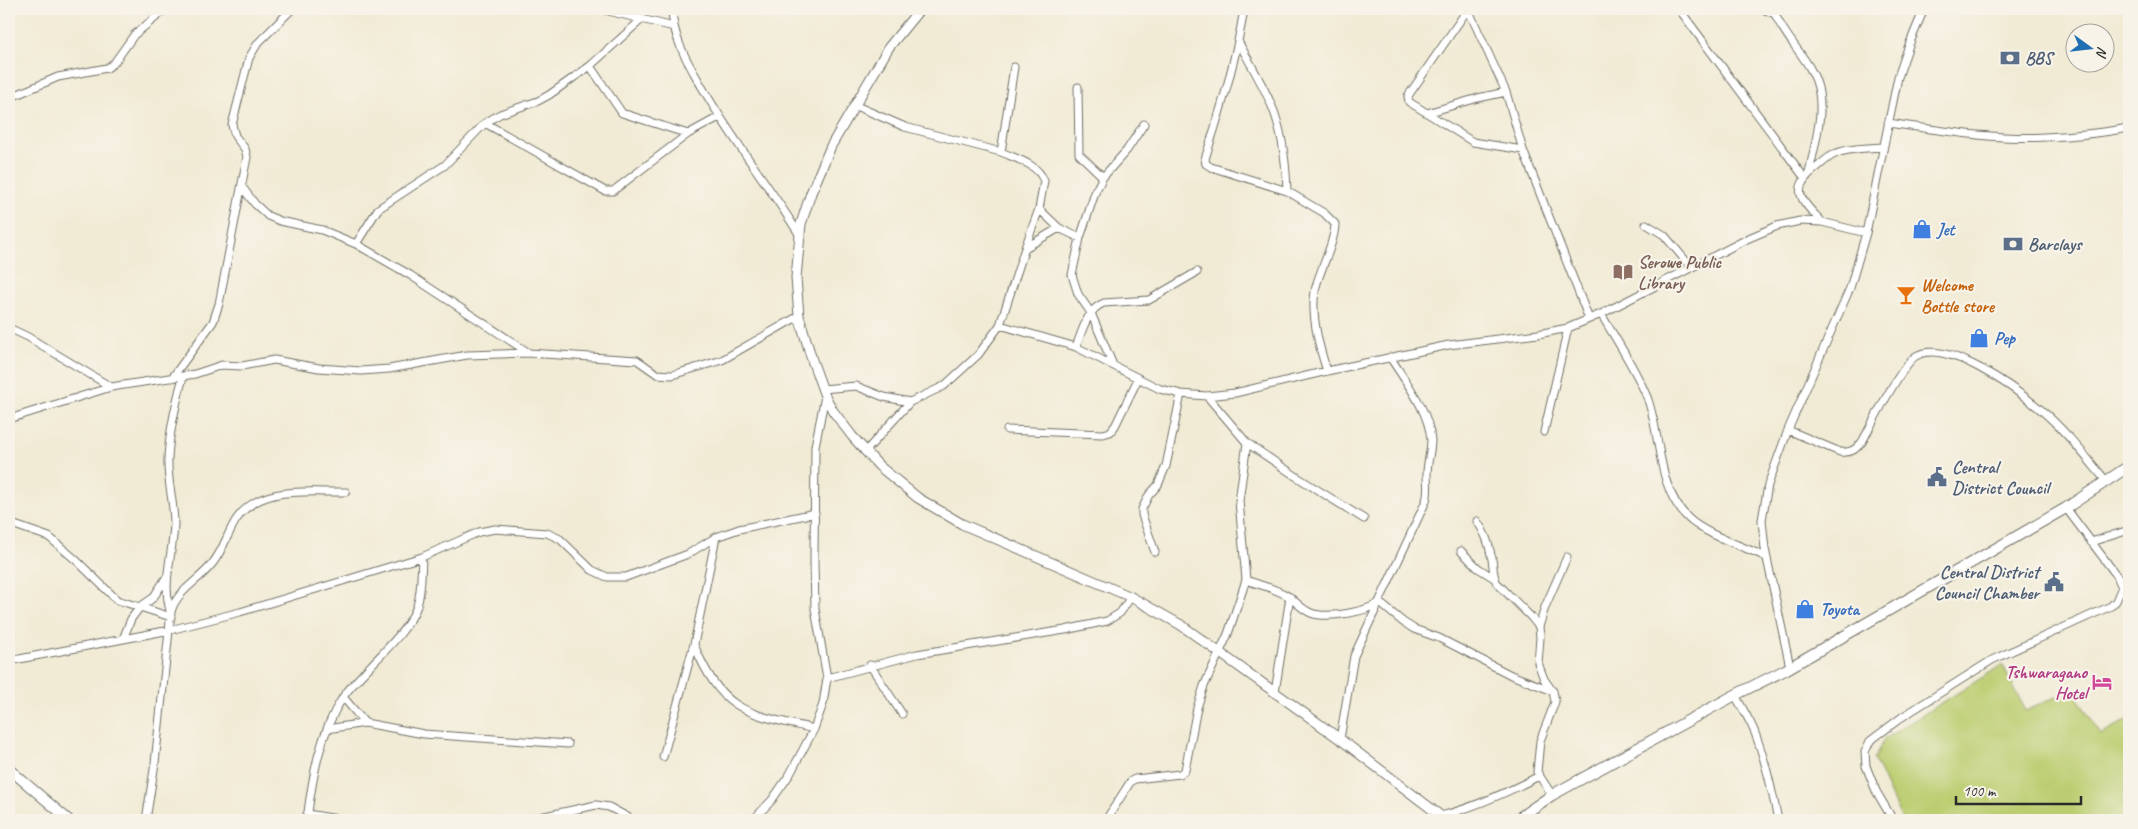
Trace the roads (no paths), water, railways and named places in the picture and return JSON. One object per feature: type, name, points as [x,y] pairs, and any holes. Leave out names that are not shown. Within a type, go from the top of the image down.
[{"type":"main road","points":[[1516,820],[1552,795],[1735,695],[1790,668],[2066,508],[2129,466]]},
{"type":"street","points":[[9,98],[58,77],[107,68],[114,63],[134,35],[166,9]]},
{"type":"street","points":[[172,378],[213,322],[224,278],[247,157],[245,149],[235,136],[232,125],[249,58],[258,43],[292,9]]},
{"type":"street","points":[[600,9],[674,27]]},
{"type":"street","points":[[672,9],[674,27],[682,53],[719,117],[778,199],[799,234]]},
{"type":"street","points":[[920,9],[889,47],[831,146],[804,212],[799,234],[796,278],[800,316],[824,392],[833,411],[865,452],[918,498],[962,524],[1131,597],[1181,625],[1220,651],[1340,739],[1444,818],[1508,792],[1539,776]]},
{"type":"street","points":[[1244,9],[1239,42],[1205,159],[1206,164],[1287,191],[1324,213],[1335,224],[1316,286],[1314,302],[1320,350],[1327,371]]},
{"type":"street","points":[[1468,9],[1506,92],[1523,150],[1589,319]]},
{"type":"street","points":[[1468,9],[1408,96],[1409,102],[1473,142],[1523,150]]},
{"type":"street","points":[[1679,9],[1806,176]]},
{"type":"street","points":[[1764,9],[1776,11],[1786,37],[1815,78],[1821,113],[1806,176],[1800,187],[1806,204],[1822,222]]},
{"type":"street","points":[[1790,668],[1766,557],[1762,520],[1764,503],[1768,485],[1788,430],[1850,288],[1866,232],[1898,77],[1924,9]]},
{"type":"street","points":[[356,244],[378,209],[445,165],[485,123],[500,114],[538,101],[549,95],[590,66],[641,20]]},
{"type":"street","points":[[1239,42],[1271,104],[1278,124],[1284,153],[1287,191]]},
{"type":"street","points":[[590,66],[622,113],[688,134]]},
{"type":"street","points":[[1002,152],[1014,67]]},
{"type":"street","points":[[1078,87],[1078,154],[1103,177]]},
{"type":"street","points":[[1427,113],[1506,92]]},
{"type":"street","points":[[854,105],[905,127],[1002,152],[1032,166],[1043,177],[1044,186],[1039,208],[1000,325],[978,355],[964,370],[944,386],[910,402],[865,452]]},
{"type":"street","points":[[485,123],[606,191],[612,191],[688,134],[719,117]]},
{"type":"street","points":[[1113,364],[1091,313],[1078,294],[1072,276],[1080,238],[1093,197],[1103,177],[1127,150],[1144,124]]},
{"type":"street","points":[[1888,124],[1917,129],[2044,138],[2095,134],[2129,128]]},
{"type":"street","points":[[1806,176],[1836,153],[1883,147]]},
{"type":"street","points":[[242,187],[255,204],[274,219],[322,230],[356,244],[410,275],[529,353]]},
{"type":"street","points":[[1039,208],[1059,228],[1080,238]]},
{"type":"street","points":[[1000,325],[1076,348],[1113,364],[1138,379],[1160,389],[1181,394],[1206,396],[1235,393],[1449,345],[1568,328],[1601,314],[1691,267],[1777,226],[1800,222],[1822,222],[1866,232]]},
{"type":"street","points":[[1646,224],[1664,235],[1691,267]]},
{"type":"street","points":[[1025,248],[1059,228]]},
{"type":"street","points":[[1076,348],[1091,313],[1098,306],[1104,303],[1156,298],[1197,272]]},
{"type":"street","points":[[1601,314],[1647,398],[1669,489],[1675,504],[1689,520],[1702,528],[1766,557]]},
{"type":"street","points":[[9,419],[111,388],[183,377],[222,365],[242,366],[274,360],[326,369],[361,370],[389,369],[467,355],[529,353],[637,360],[657,374],[672,375],[722,360],[800,316]]},
{"type":"street","points":[[9,328],[28,337],[111,388]]},
{"type":"street","points":[[1544,432],[1568,328]]},
{"type":"street","points":[[1788,430],[1840,452],[1854,450],[1862,442],[1908,362],[1928,351],[1951,354],[1993,377],[2028,400],[2060,428],[2107,482]]},
{"type":"street","points":[[1340,739],[1354,656],[1426,501],[1431,443],[1425,417],[1390,357]]},
{"type":"street","points":[[146,820],[171,614],[166,577],[174,525],[168,458],[174,409],[183,377]]},
{"type":"street","points":[[1006,430],[1103,434],[1110,432],[1138,379]]},
{"type":"street","points":[[824,392],[856,386],[884,398],[910,402]]},
{"type":"street","points":[[753,820],[772,800],[790,774],[814,729],[823,704],[827,678],[815,609],[815,513],[816,446],[824,392]]},
{"type":"street","points":[[1155,552],[1142,516],[1142,509],[1149,495],[1158,485],[1168,461],[1181,394]]},
{"type":"street","points":[[1206,396],[1247,443],[1364,519]]},
{"type":"street","points":[[1106,820],[1131,781],[1180,774],[1185,770],[1197,708],[1237,612],[1246,580],[1239,501],[1247,443]]},
{"type":"street","points":[[171,614],[177,599],[214,562],[236,520],[253,505],[266,498],[291,491],[346,492]]},
{"type":"street","points":[[1893,820],[1876,791],[1866,766],[1865,752],[1870,741],[1880,732],[1992,660],[2111,606],[2121,593],[2122,587],[2119,581],[2066,508]]},
{"type":"street","points":[[9,662],[170,630],[240,612],[422,557],[479,532],[513,529],[547,533],[554,536],[592,570],[607,577],[619,578],[688,554],[716,537],[739,529],[815,513]]},
{"type":"street","points":[[1477,521],[1491,555],[1494,578]]},
{"type":"street","points":[[9,523],[49,537],[90,572],[117,600],[171,614]]},
{"type":"street","points":[[2091,542],[2129,530]]},
{"type":"street","points":[[663,758],[694,644],[716,537]]},
{"type":"street","points":[[1461,552],[1478,568],[1494,578],[1539,627]]},
{"type":"street","points":[[344,820],[307,817],[318,757],[328,729],[343,698],[410,620],[419,598],[422,557]]},
{"type":"street","points":[[1552,795],[1539,776],[1540,741],[1555,702],[1553,691],[1544,679],[1538,663],[1539,627],[1545,607],[1567,557]]},
{"type":"street","points":[[123,639],[131,619],[140,607],[153,598],[166,577]]},
{"type":"street","points":[[1246,580],[1290,597],[1312,613],[1325,615],[1362,610],[1380,603]]},
{"type":"street","points":[[827,678],[917,654],[1107,622],[1120,613],[1131,597]]},
{"type":"street","points":[[1275,692],[1290,597]]},
{"type":"street","points":[[1380,603],[1414,629],[1439,638],[1511,675],[1553,691]]},
{"type":"street","points":[[694,644],[705,670],[718,690],[731,702],[749,712],[814,729]]},
{"type":"street","points":[[870,665],[902,714]]},
{"type":"street","points":[[1735,695],[1754,731],[1770,779],[1778,820]]},
{"type":"street","points":[[343,698],[365,723]]},
{"type":"street","points":[[328,729],[365,723],[424,734],[568,744]]},
{"type":"street","points":[[9,769],[69,820]]},
{"type":"street","points":[[535,820],[540,817],[596,805],[609,807],[633,820]]},
{"type":"place","name":"BBS","points":[[2010,58]]},
{"type":"place","name":"Jet","points":[[1922,229]]},
{"type":"place","name":"Barclays","points":[[2013,244]]},
{"type":"place","name":"Serowe Public Library","points":[[1623,272]]},
{"type":"place","name":"Welcome Bottle store","points":[[1906,295]]},
{"type":"place","name":"Pep","points":[[1979,338]]},
{"type":"place","name":"Central District Council","points":[[1937,477]]},
{"type":"place","name":"Central District Council Chamber","points":[[2054,582]]},
{"type":"place","name":"Toyota","points":[[1805,609]]},
{"type":"place","name":"Tshwaragano Hotel","points":[[2102,682]]}]
